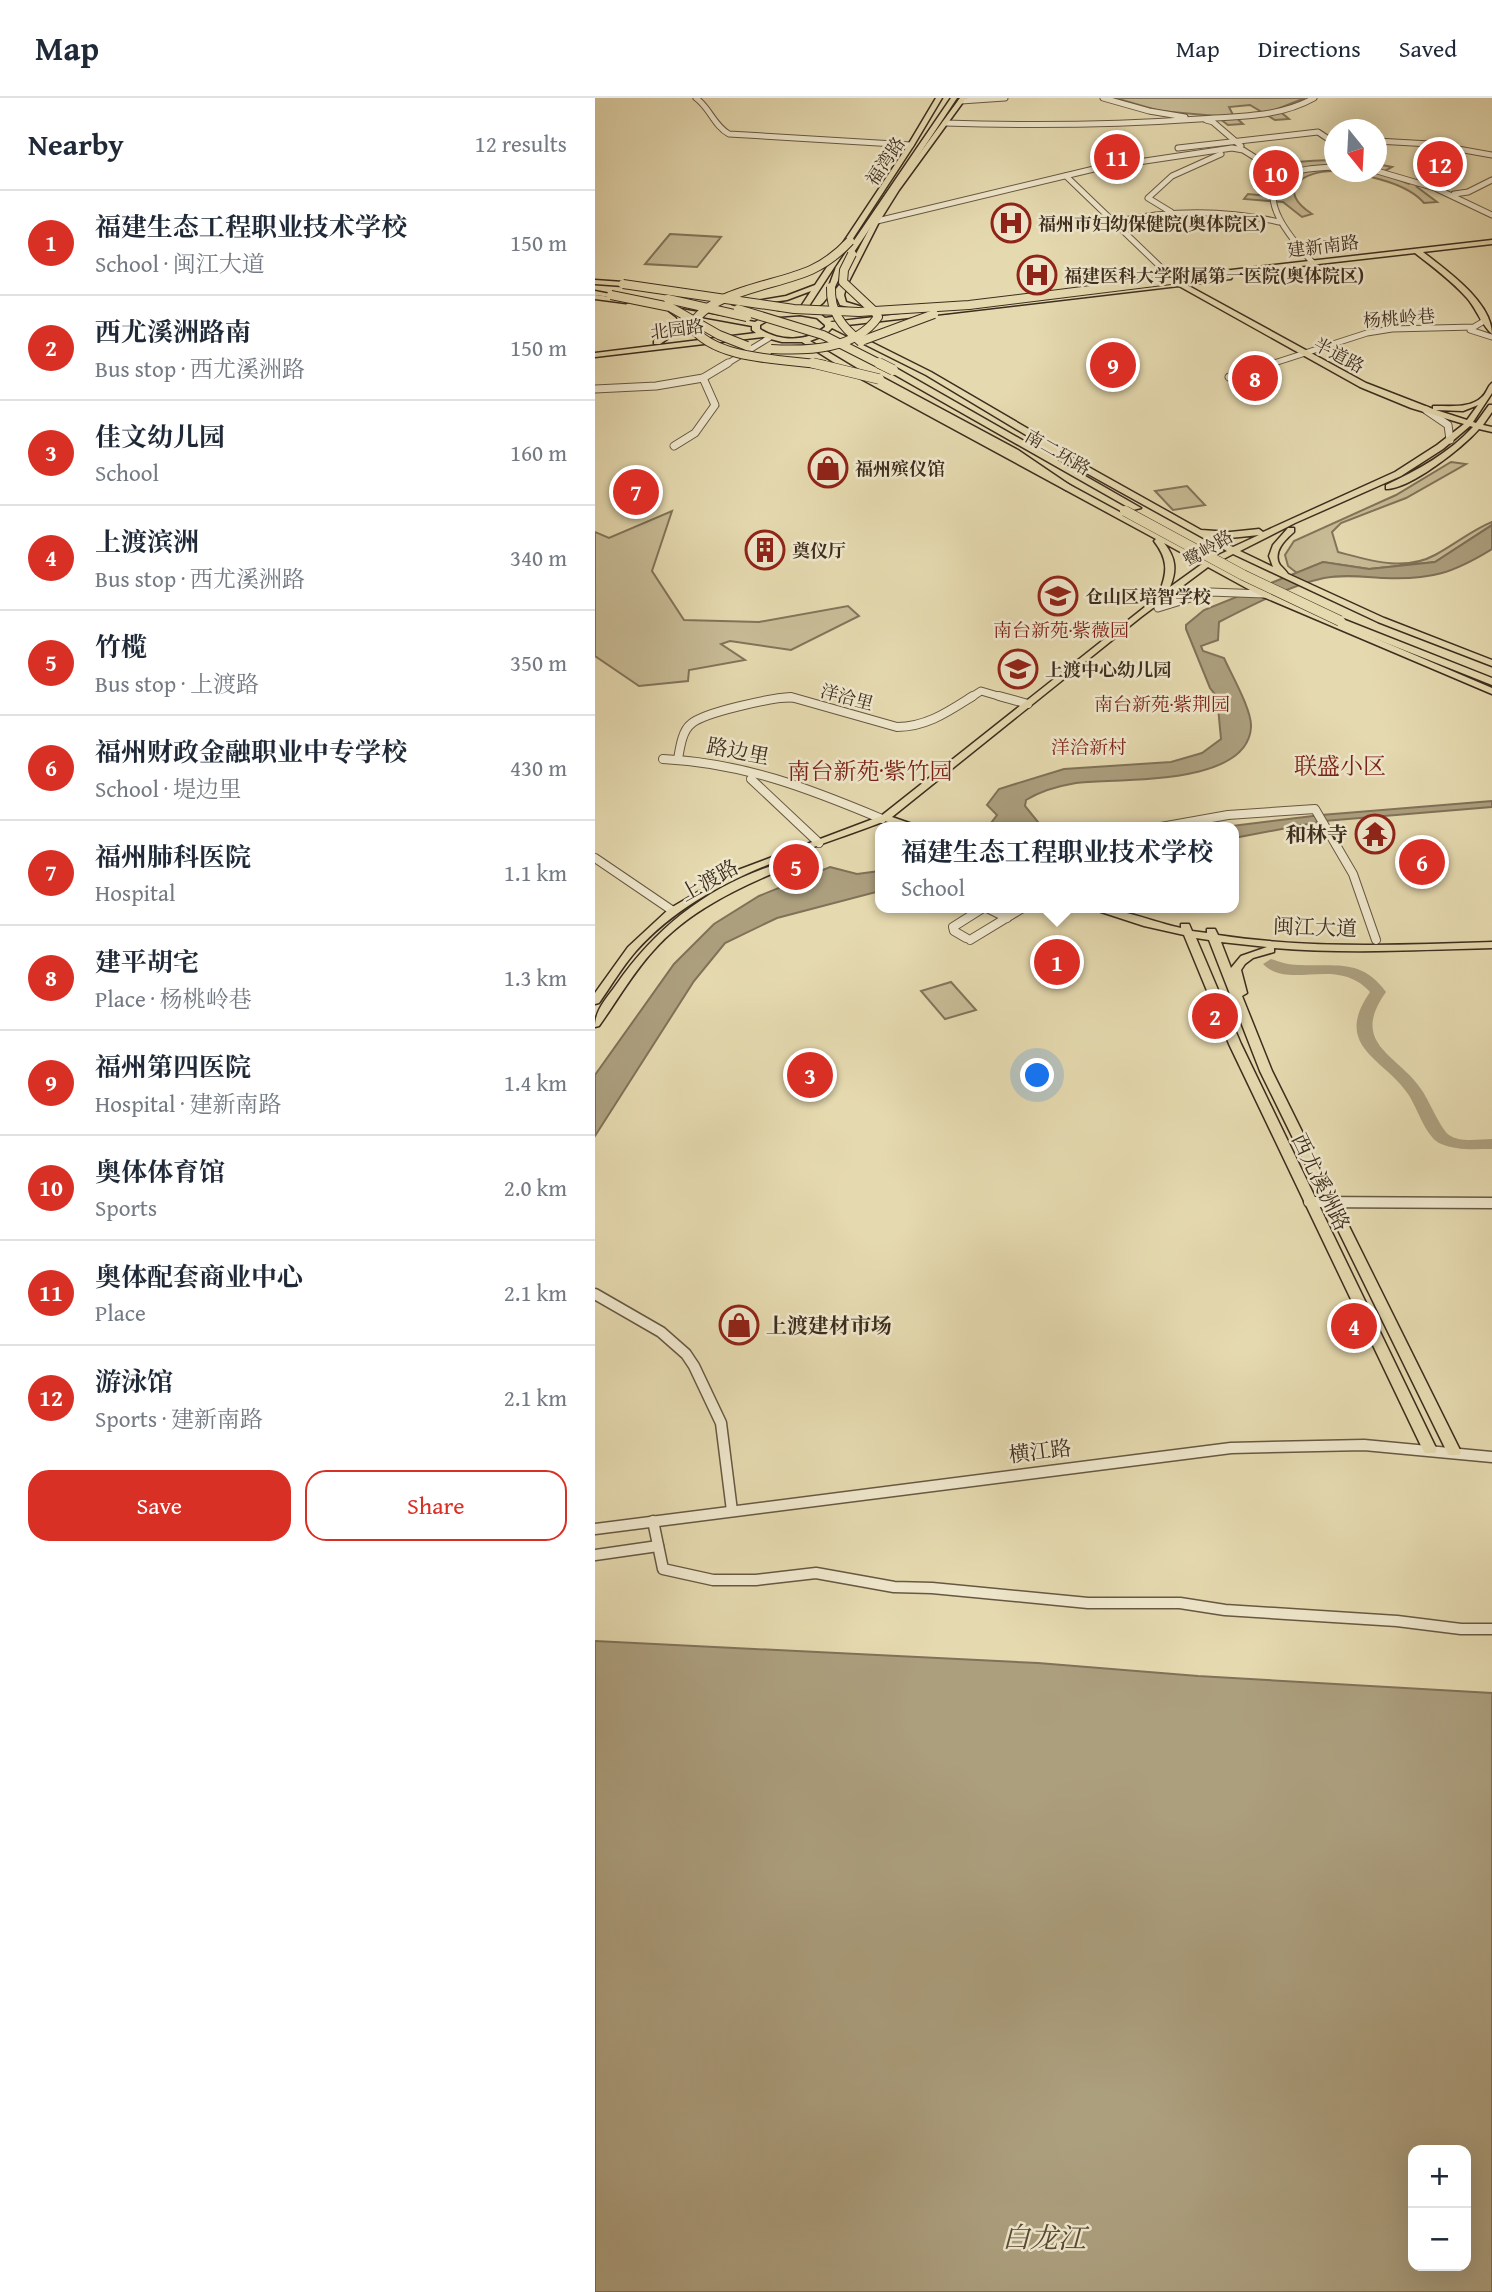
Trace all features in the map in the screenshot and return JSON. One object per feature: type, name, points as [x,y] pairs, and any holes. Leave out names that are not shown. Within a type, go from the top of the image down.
[{"type":"highway","name":"福湾路","points":[[854,241],[946,98]]},
{"type":"highway","name":"福湾路","points":[[854,241],[959,99]]},
{"type":"highway","points":[[595,288],[618,289],[670,307],[739,344],[769,349],[808,348],[858,337],[873,327],[878,317],[873,309],[843,282],[844,270],[852,254],[854,241]]},
{"type":"highway","points":[[595,288],[714,290],[769,283],[803,270],[854,241]]},
{"type":"highway","points":[[854,241],[807,272],[712,304],[694,317],[691,326],[694,333],[703,341],[727,349],[885,373],[1069,488]]},
{"type":"highway","points":[[852,254],[840,267],[831,288],[830,299],[835,316],[849,332],[904,368],[974,407],[1048,462]]},
{"type":"highway","points":[[650,287],[794,309],[859,312],[969,304],[1228,275]]},
{"type":"highway","points":[[698,321],[714,337],[733,346],[761,352],[804,352],[846,346],[919,318],[957,309],[1228,275]]},
{"type":"highway","name":"南二环路","points":[[618,289],[756,319],[814,338],[885,373],[1048,462],[1223,565],[1345,619],[1490,675]]},
{"type":"highway","points":[[1015,452],[1048,462]]},
{"type":"main road","points":[[800,313],[939,98]]},
{"type":"main road","points":[[815,315],[826,307],[847,279],[877,221],[959,99]]},
{"type":"main road","name":"建新南路","points":[[827,322],[959,303],[1491,244]]},
{"type":"main road","points":[[1423,252],[1464,290],[1479,309],[1492,334]]},
{"type":"main road","points":[[1423,252],[1473,290],[1492,312]]},
{"type":"main road","name":"建新南路","points":[[827,322],[852,324],[1183,284],[1313,263],[1423,252]]},
{"type":"main road","points":[[847,279],[841,298],[846,305],[854,308],[878,309],[959,303]]},
{"type":"main road","name":"半道路","points":[[1183,284],[1373,390],[1492,428]]},
{"type":"main road","points":[[595,288],[734,302],[779,300],[815,287]]},
{"type":"main road","points":[[595,288],[761,332],[802,339],[823,334],[827,322]]},
{"type":"main road","points":[[734,302],[778,314]]},
{"type":"main road","points":[[657,342],[683,324],[680,316],[669,309]]},
{"type":"main road","points":[[944,383],[924,367],[879,341],[888,334],[919,321],[974,309]]},
{"type":"main road","points":[[761,332],[764,318],[778,314],[815,315],[944,383],[1061,455],[1189,528],[1306,586],[1384,620],[1490,675]]},
{"type":"main road","name":"北园路","points":[[595,349],[761,332]]},
{"type":"main road","name":"北园路","points":[[595,355],[761,332]]},
{"type":"main road","points":[[802,339],[839,363],[1211,567],[1278,601],[1492,691]]},
{"type":"main road","name":"鹭岭路","points":[[884,822],[945,780],[1231,550],[1397,484],[1453,451],[1474,423],[1492,385]]},
{"type":"main road","points":[[1426,408],[1463,409],[1472,407],[1488,395]]},
{"type":"main road","name":"鹭岭路","points":[[884,822],[1161,597],[1211,567],[1241,555],[1292,525],[1398,474],[1474,423],[1492,407]]},
{"type":"main road","points":[[1453,451],[1473,439],[1492,436]]},
{"type":"main road","points":[[1189,528],[1217,534],[1244,535],[1292,525]]},
{"type":"main road","points":[[1292,525],[1276,545],[1272,557],[1275,566],[1293,579]]},
{"type":"main road","points":[[1153,536],[1168,552],[1173,565],[1171,579],[1161,597]]},
{"type":"main road","name":"上渡路","points":[[595,1001],[632,949],[673,911],[734,875],[819,842],[875,825]]},
{"type":"main road","name":"上渡路","points":[[595,1024],[647,951],[691,911],[734,886],[875,826]]},
{"type":"main road","name":"闽江大道","points":[[1118,913],[1187,931],[1284,948],[1492,945]]},
{"type":"main road","name":"闽江大道","points":[[1137,913],[1187,931]]},
{"type":"main road","name":"西尤溪洲路","points":[[1187,931],[1235,1044],[1430,1450]]},
{"type":"main road","name":"闽江大道","points":[[1212,935],[1287,940],[1492,937]]},
{"type":"main road","name":"西尤溪洲路","points":[[1212,935],[1266,1071],[1454,1452]]},
{"type":"main road","points":[[1246,1021],[1241,989],[1235,974],[1238,966],[1254,954],[1284,948]]},
{"type":"street","points":[[696,98],[708,106],[719,127],[729,134],[911,145]]},
{"type":"street","points":[[959,99],[1005,98]]},
{"type":"street","points":[[1103,98],[1149,111],[1213,122],[1241,146],[1239,148]]},
{"type":"street","points":[[945,123],[1067,127],[1204,119],[1276,113],[1314,98]]},
{"type":"street","points":[[1178,148],[1318,132],[1324,136]]},
{"type":"street","points":[[1387,142],[1430,145],[1492,155]]},
{"type":"street","points":[[1171,212],[1148,198],[1157,186],[1168,176],[1239,148]]},
{"type":"street","points":[[877,221],[1066,176],[1151,159],[1239,148],[1275,170]]},
{"type":"street","points":[[1313,263],[1279,222],[1274,212],[1273,192],[1284,178],[1301,170],[1324,168]]},
{"type":"street","points":[[1387,175],[1447,192],[1492,215]]},
{"type":"street","points":[[1066,176],[1172,278]]},
{"type":"street","points":[[1447,192],[1471,191],[1492,180]]},
{"type":"street","points":[[1465,200],[1471,191]]},
{"type":"street","points":[[1114,222],[1171,212],[1219,212],[1279,222]]},
{"type":"street","points":[[1252,216],[1274,212]]},
{"type":"street","points":[[1452,329],[1471,328],[1482,324],[1484,321],[1479,309]]},
{"type":"street","points":[[1452,329],[1492,334]]},
{"type":"street","name":"杨桃岭巷","points":[[1229,377],[1375,331],[1452,329]]},
{"type":"street","points":[[595,389],[656,386],[703,378],[761,332]]},
{"type":"street","points":[[674,446],[695,433],[715,405],[703,378]]},
{"type":"street","points":[[1426,408],[1448,425],[1450,440]]},
{"type":"street","points":[[1157,608],[1195,592],[1219,590],[1264,594]]},
{"type":"street","name":"洋洽里","points":[[678,760],[681,741],[690,724],[705,717],[781,697],[903,727],[934,720],[981,691],[1028,704]]},
{"type":"street","name":"路边里","points":[[663,759],[718,762],[762,772],[884,822]]},
{"type":"street","points":[[751,779],[819,842]]},
{"type":"street","points":[[1189,822],[1229,815],[1315,809],[1353,874],[1376,940]]},
{"type":"street","points":[[595,858],[673,911]]},
{"type":"street","points":[[977,913],[953,927],[954,931],[968,939],[1015,913]]},
{"type":"street","points":[[996,913],[1007,918]]},
{"type":"street","points":[[1309,1202],[1492,1203]]},
{"type":"street","points":[[595,1294],[661,1332],[686,1354],[694,1366],[721,1423],[732,1511]]},
{"type":"street","name":"横江路","points":[[595,1529],[1231,1448],[1326,1444],[1430,1450],[1492,1457]]},
{"type":"street","points":[[653,1521],[663,1569],[713,1580],[756,1580],[816,1573],[894,1587],[932,1588],[1088,1603],[1180,1603],[1225,1610],[1397,1621],[1461,1629],[1492,1629]]},
{"type":"street","points":[[595,1555],[658,1546]]},
{"type":"shaded area","points":[[1115,98],[1305,98],[1277,109],[1289,119],[1275,120],[1250,105],[1229,107],[1243,124],[1228,125],[1216,116],[1160,111]]},
{"type":"shaded area","points":[[1324,160],[1324,172],[1303,178],[1294,190],[1301,205],[1312,214],[1302,217],[1283,202],[1244,199],[1248,194],[1281,197],[1282,185],[1258,182],[1273,169],[1303,161]]},
{"type":"shaded area","points":[[1426,174],[1437,177],[1417,187],[1437,202],[1424,203],[1398,185],[1387,182],[1387,175],[1409,184]]},
{"type":"shaded area","points":[[670,234],[721,237],[697,267],[645,264]]},
{"type":"shaded area","points":[[1451,462],[1466,464],[1406,498],[1341,523],[1332,532],[1338,552],[1399,564],[1435,555],[1492,522],[1492,525],[1435,562],[1369,569],[1323,562],[1297,573],[1288,566],[1285,555],[1294,541],[1396,495]]},
{"type":"shaded area","points":[[1187,486],[1205,505],[1173,510],[1155,491]]},
{"type":"shaded area","points":[[672,511],[652,571],[684,620],[759,622],[848,606],[859,616],[791,650],[730,641],[721,644],[745,660],[689,670],[688,681],[639,686],[595,656],[595,532],[609,538]]},
{"type":"shaded area","points":[[951,982],[976,1010],[945,1019],[921,991]]},
{"type":"water","points":[[1492,525],[1492,549],[1453,569],[1415,578],[1324,578],[1284,591],[1219,622],[1218,640],[1201,646],[1203,651],[1224,658],[1245,702],[1251,727],[1244,746],[1228,760],[1205,770],[1178,776],[1076,783],[1056,787],[1026,800],[1025,806],[1038,822],[992,822],[997,815],[987,805],[999,789],[1064,769],[1171,762],[1202,753],[1221,739],[1217,697],[1210,688],[1186,629],[1186,625],[1204,610],[1323,562],[1369,569],[1435,562]]},
{"type":"water","points":[[1492,801],[1492,807],[1324,821],[1239,837],[1239,825],[1321,815]]},
{"type":"water","points":[[830,867],[857,874],[875,872],[875,892],[777,918],[725,943],[694,981],[595,1136],[595,1075],[674,964],[714,924],[759,896]]},
{"type":"water","name":"白龙江","points":[[595,1641],[1038,1663],[1198,1676],[1492,1693],[1492,2292],[595,2292]]},
{"type":"waterway","points":[[1271,964],[1284,969],[1341,969],[1367,979],[1378,992],[1369,1006],[1366,1022],[1366,1035],[1374,1053],[1411,1086],[1442,1138],[1457,1144],[1492,1144]]},
{"type":"place","name":"奥体配套商业中心","points":[[1117,157]]},
{"type":"place","name":"游泳馆","points":[[1440,164]]},
{"type":"place","name":"奥体体育馆","points":[[1276,173]]},
{"type":"place","name":"福州市妇幼保健院(奥体院区)","points":[[1011,223]]},
{"type":"place","name":"福建医科大学附属第一医院(奥体院区)","points":[[1037,275]]},
{"type":"place","name":"福州第四医院","points":[[1113,365]]},
{"type":"place","name":"建平胡宅","points":[[1255,378]]},
{"type":"place","name":"福州殡仪馆","points":[[828,468]]},
{"type":"place","name":"福州肺科医院","points":[[636,492]]},
{"type":"place","name":"奠仪厅","points":[[765,550]]},
{"type":"place","name":"仓山区培智学校","points":[[1058,596]]},
{"type":"place","name":"上渡中心幼儿园","points":[[1018,669]]},
{"type":"place","name":"和林寺","points":[[1375,834]]},
{"type":"place","name":"福州财政金融职业中专学校","points":[[1422,862]]},
{"type":"place","name":"竹榄","points":[[796,867]]},
{"type":"place","name":"福建生态工程职业技术学校","points":[[1057,962]]},
{"type":"place","name":"西尤溪洲路南","points":[[1215,1016]]},
{"type":"place","name":"佳文幼儿园","points":[[810,1075]]},
{"type":"place","name":"上渡建材市场","points":[[739,1325]]},
{"type":"place","name":"上渡滨洲","points":[[1354,1326]]},
{"type":"district","name":"南台新苑·紫薇园","points":[[1061,630]]},
{"type":"district","name":"南台新苑·紫荆园","points":[[1162,704]]},
{"type":"district","name":"洋洽新村","points":[[1089,747]]},
{"type":"district","name":"联盛小区","points":[[1340,765]]},
{"type":"district","name":"南台新苑·紫竹园","points":[[870,770]]}]
